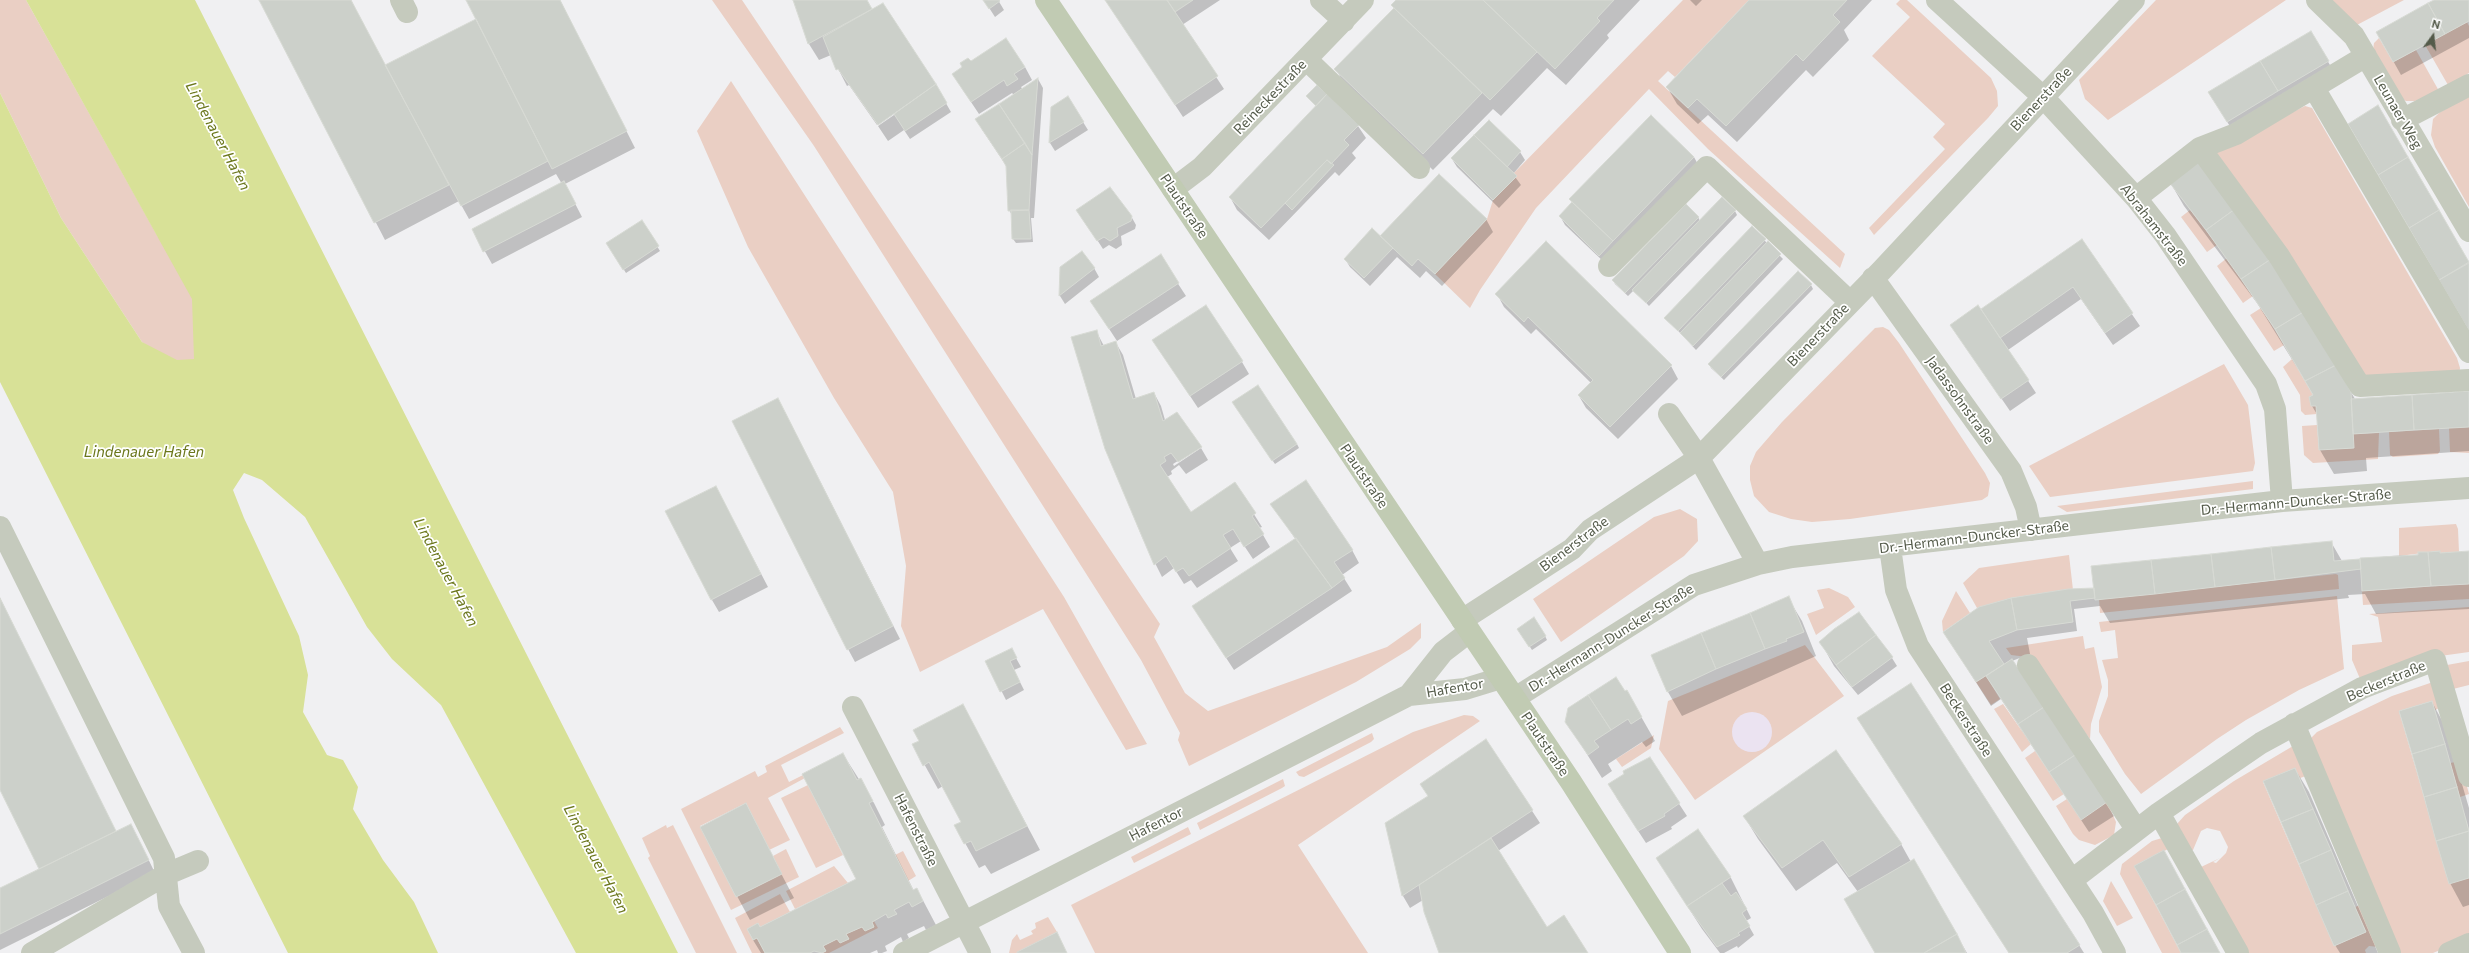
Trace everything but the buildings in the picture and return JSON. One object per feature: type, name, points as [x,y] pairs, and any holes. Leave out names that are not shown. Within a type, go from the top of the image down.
[{"type":"main road","name":"Plautstraße","points":[[1046,0],[1465,626],[1515,698],[1680,953]]},
{"type":"street","points":[[1321,0],[1344,21]]},
{"type":"street","name":"Reineckestraße","points":[[1172,189],[1202,168],[1308,60],[1363,0]]},
{"type":"street","name":"Abrahamstraße","points":[[1937,0],[2043,97],[2136,198],[2165,235],[2266,384],[2275,409],[2282,501]]},
{"type":"street","name":"Bienerstraße","points":[[1465,626],[1572,549],[1590,530],[1699,458],[1874,278],[2134,0]]},
{"type":"street","name":"Leunaer Weg","points":[[2317,0],[2354,36],[2402,120],[2469,231]]},
{"type":"street","points":[[2136,198],[2200,148],[2236,134],[2366,56]]},
{"type":"street","points":[[1308,60],[1419,168]]},
{"type":"street","points":[[2402,120],[2469,85]]},
{"type":"street","points":[[2314,88],[2469,352]]},
{"type":"street","points":[[2200,148],[2279,256],[2360,386],[2469,380]]},
{"type":"street","points":[[1609,266],[1707,167],[1850,302]]},
{"type":"street","name":"Jadassohnstraße","points":[[1874,278],[2011,471],[2026,507],[2031,530]]},
{"type":"street","points":[[1669,414],[1699,458],[1758,564]]},
{"type":"street","name":"Dr.-Hermann-Duncker-Straße","points":[[1515,698],[1694,586],[1758,564],[1792,557],[2282,501],[2469,488]]},
{"type":"street","points":[[0,527],[160,851],[167,874],[169,906],[194,953]]},
{"type":"street","name":"Beckerstraße","points":[[1890,547],[1896,590],[1918,646],[2072,880],[2093,913],[2115,953]]},
{"type":"street","name":"Hafentor","points":[[1409,696],[1465,626]]},
{"type":"street","name":"Beckerstraße","points":[[2072,880],[2136,829],[2207,778],[2294,724],[2362,688],[2435,660],[2469,776]]},
{"type":"street","points":[[2028,666],[2136,829]]},
{"type":"street","name":"Hafentor","points":[[904,953],[1409,696],[1465,689],[1501,678]]},
{"type":"street","name":"Hafenstraße","points":[[853,707],[980,953]]},
{"type":"street","points":[[2294,724],[2390,953]]},
{"type":"street","points":[[2159,813],[2238,953]]},
{"type":"street","points":[[32,953],[167,874],[198,861]]},
{"type":"street","points":[[2449,953],[2469,944]]},
{"type":"shaded area","points":[[0,0],[26,0],[158,237],[178,201],[226,408],[142,342],[61,218],[0,93]]},
{"type":"shaded area","points":[[712,0],[742,0],[1160,624],[1154,637],[1185,693],[1208,711],[1387,647],[1421,623],[1421,638],[1410,649],[1356,682],[1189,766],[1178,740],[1180,733],[1141,660],[814,146]]},
{"type":"shaded area","points":[[1683,0],[1749,0],[1675,77],[1668,71],[1658,81],[1845,254],[1840,268],[1708,149],[1649,89],[1536,208],[1480,290],[1470,308],[1435,274],[1487,219],[1493,200],[1516,176],[1514,173]]},
{"type":"shaded area","points":[[1900,0],[1907,0],[1991,78],[1997,91],[1998,106],[1874,235],[1869,228],[1945,149],[1933,137],[1945,124],[1872,56],[1910,17],[1896,4]]},
{"type":"shaded area","points":[[2156,0],[2286,0],[2108,120],[2085,99],[2079,80]]},
{"type":"shaded area","points":[[2330,0],[2404,0],[2355,26]]},
{"type":"shaded area","points":[[2467,22],[2469,26],[2469,73],[2448,85],[2425,45]]},
{"type":"shaded area","points":[[2379,38],[2393,62],[2416,50],[2439,91],[2415,101],[2406,101],[2398,97],[2373,50],[2374,43]]},
{"type":"shaded area","points":[[731,81],[1064,597],[1147,744],[1126,750],[1043,609],[920,672],[901,626],[906,566],[893,492],[834,398],[748,247],[697,131]]},
{"type":"shaded area","points":[[2469,95],[2469,207],[2435,147],[2431,135],[2433,119],[2439,113]]},
{"type":"shaded area","points":[[2305,106],[2312,108],[2457,358],[2460,368],[2459,374],[2364,381],[2211,152]]},
{"type":"shaded area","points":[[2190,210],[2217,245],[2207,252],[2181,217]]},
{"type":"shaded area","points":[[2227,258],[2253,296],[2243,303],[2217,266]]},
{"type":"shaded area","points":[[2261,308],[2284,345],[2274,351],[2250,315]]},
{"type":"shaded area","points":[[1883,327],[1889,330],[1899,343],[1985,473],[1990,483],[1988,496],[1982,500],[1850,519],[1812,522],[1791,519],[1769,512],[1754,496],[1750,480],[1750,466],[1756,452],[1782,422],[1875,328]]},
{"type":"shaded area","points":[[2292,359],[2313,395],[2309,397],[2316,406],[2317,414],[2305,415],[2301,411],[2300,395],[2283,367]]},
{"type":"shaded area","points":[[2224,364],[2248,405],[2255,463],[2253,471],[2050,497],[2029,466]]},
{"type":"shaded area","points":[[2317,425],[2319,450],[2353,448],[2353,434],[2379,433],[2378,459],[2313,463],[2304,455],[2302,426]]},
{"type":"shaded area","points":[[2469,427],[2469,453],[2450,452],[2449,428]]},
{"type":"shaded area","points":[[2439,429],[2440,451],[2438,454],[2393,457],[2390,455],[2389,432]]},
{"type":"shaded area","points":[[2253,481],[2253,489],[2067,512],[2057,506]]},
{"type":"shaded area","points":[[1680,509],[1697,519],[1698,541],[1684,556],[1561,642],[1533,599],[1654,517]]},
{"type":"shaded area","points":[[2456,524],[2458,529],[2459,552],[2440,553],[2439,551],[2399,556],[2399,528]]},
{"type":"shaded area","points":[[2069,555],[2073,590],[2011,598],[1977,608],[1963,583],[1979,568]]},
{"type":"shaded area","points":[[2338,575],[2339,589],[2100,613],[2099,599]]},
{"type":"shaded area","points":[[2469,584],[2469,599],[2363,605],[2362,591]]},
{"type":"shaded area","points":[[1829,588],[1848,597],[1855,607],[1816,635],[1807,614],[1824,608],[1817,590]]},
{"type":"shaded area","points":[[1956,591],[1970,613],[1943,632],[1942,621]]},
{"type":"shaded area","points":[[2337,596],[2344,669],[2299,690],[2246,720],[2141,794],[2125,774],[2099,732],[2099,721],[2108,696],[2108,680],[2102,660],[2118,658],[2115,630],[2101,632],[2099,622]]},
{"type":"shaded area","points":[[2469,607],[2469,652],[2433,657],[2361,681],[2352,660],[2352,645],[2382,642],[2378,617],[2369,614]]},
{"type":"shaded area","points":[[2083,636],[2085,649],[2094,647],[2102,687],[2091,724],[2090,739],[2027,657],[2011,655],[2006,648]]},
{"type":"shaded area","points":[[1805,645],[1844,696],[1695,800],[1659,749],[1668,701]]},
{"type":"shaded area","points":[[2469,661],[2469,685],[2453,689],[2447,665]]},
{"type":"shaded area","points":[[1986,676],[2000,699],[1991,705],[1976,682]]},
{"type":"shaded area","points":[[2433,682],[2444,706],[2435,710],[2432,701],[2399,711],[2449,883],[2469,878],[2469,938],[2433,953],[2396,953],[2311,738],[2317,732],[2392,696]]},
{"type":"shaded area","points":[[2003,704],[2031,744],[2022,752],[1994,709]]},
{"type":"shaded area","points":[[1464,715],[1473,716],[1480,721],[1298,845],[1368,953],[1095,953],[1071,905],[1413,732]]},
{"type":"shaded area","points":[[840,727],[844,733],[781,765],[789,782],[803,775],[805,778],[768,798],[790,840],[769,850],[746,803],[700,826],[736,897],[781,874],[773,856],[786,849],[799,877],[731,910],[681,809],[755,771],[758,777],[767,772],[765,766]]},
{"type":"shaded area","points":[[1372,733],[1374,739],[1371,742],[1304,777],[1299,776],[1296,772]]},
{"type":"shaded area","points":[[1654,735],[1651,748],[1622,767],[1616,759]]},
{"type":"shaded area","points":[[2293,746],[2309,775],[2300,778],[2295,768],[2263,782],[2334,946],[2366,932],[2355,907],[2363,904],[2379,947],[2369,946],[2365,950],[2366,953],[2243,953],[2201,867],[2220,858],[2213,862],[2216,863],[2226,853],[2228,847],[2220,831],[2207,828],[2201,831],[2193,850],[2189,851],[2177,824],[2185,815],[2234,781]]},
{"type":"shaded area","points":[[2035,751],[2064,794],[2053,801],[2025,758]]},
{"type":"shaded area","points":[[2460,761],[2469,794],[2460,797],[2450,763]]},
{"type":"shaded area","points":[[1283,779],[1285,786],[1282,788],[1200,830],[1197,823]]},
{"type":"shaded area","points":[[808,785],[843,855],[816,868],[781,798]]},
{"type":"shaded area","points":[[2067,799],[2081,819],[2107,802],[2116,822],[2114,835],[2095,845],[2079,840],[2073,834],[2056,806]]},
{"type":"shaded area","points":[[666,825],[667,828],[673,825],[737,953],[696,953],[648,858],[650,856],[642,838]]},
{"type":"shaded area","points":[[1188,827],[1191,834],[1134,863],[1131,857]]},
{"type":"shaded area","points":[[2162,838],[2174,846],[2135,866],[2181,953],[2162,953],[2120,874],[2122,864],[2152,841]]},
{"type":"shaded area","points":[[903,851],[916,876],[908,881],[895,855]]},
{"type":"shaded area","points":[[834,866],[848,883],[795,909],[786,891]]},
{"type":"shaded area","points":[[2111,881],[2133,918],[2117,926],[2103,901]]},
{"type":"shaded area","points":[[780,894],[790,912],[760,927],[758,923],[747,929],[753,940],[757,938],[765,953],[752,953],[735,918]]},
{"type":"shaded area","points":[[1048,917],[1057,932],[1017,953],[1009,953],[1012,940],[1017,934],[1020,940],[1033,934],[1031,931],[1036,928],[1035,923]]},
{"type":"shaded area","points":[[874,921],[878,928],[829,953],[822,953],[826,951],[823,946],[837,939],[840,943],[849,939],[846,934],[862,927],[865,931],[874,927],[872,922]]},
{"type":"sand","points":[[1748,712],[1756,712],[1763,715],[1769,721],[1772,732],[1769,743],[1763,749],[1756,752],[1748,752],[1741,749],[1735,743],[1732,736],[1732,728],[1735,721],[1741,715]]},
{"type":"water","name":"Lindenauer Hafen","points":[[26,0],[195,0],[678,953],[576,953],[441,705],[392,659],[367,627],[305,517],[262,480],[244,473],[233,490],[244,518],[299,636],[308,675],[303,712],[327,755],[343,760],[358,787],[353,809],[383,860],[414,902],[438,953],[288,953],[0,382],[0,93],[61,218],[142,342],[177,360],[194,359],[192,299]]}]
